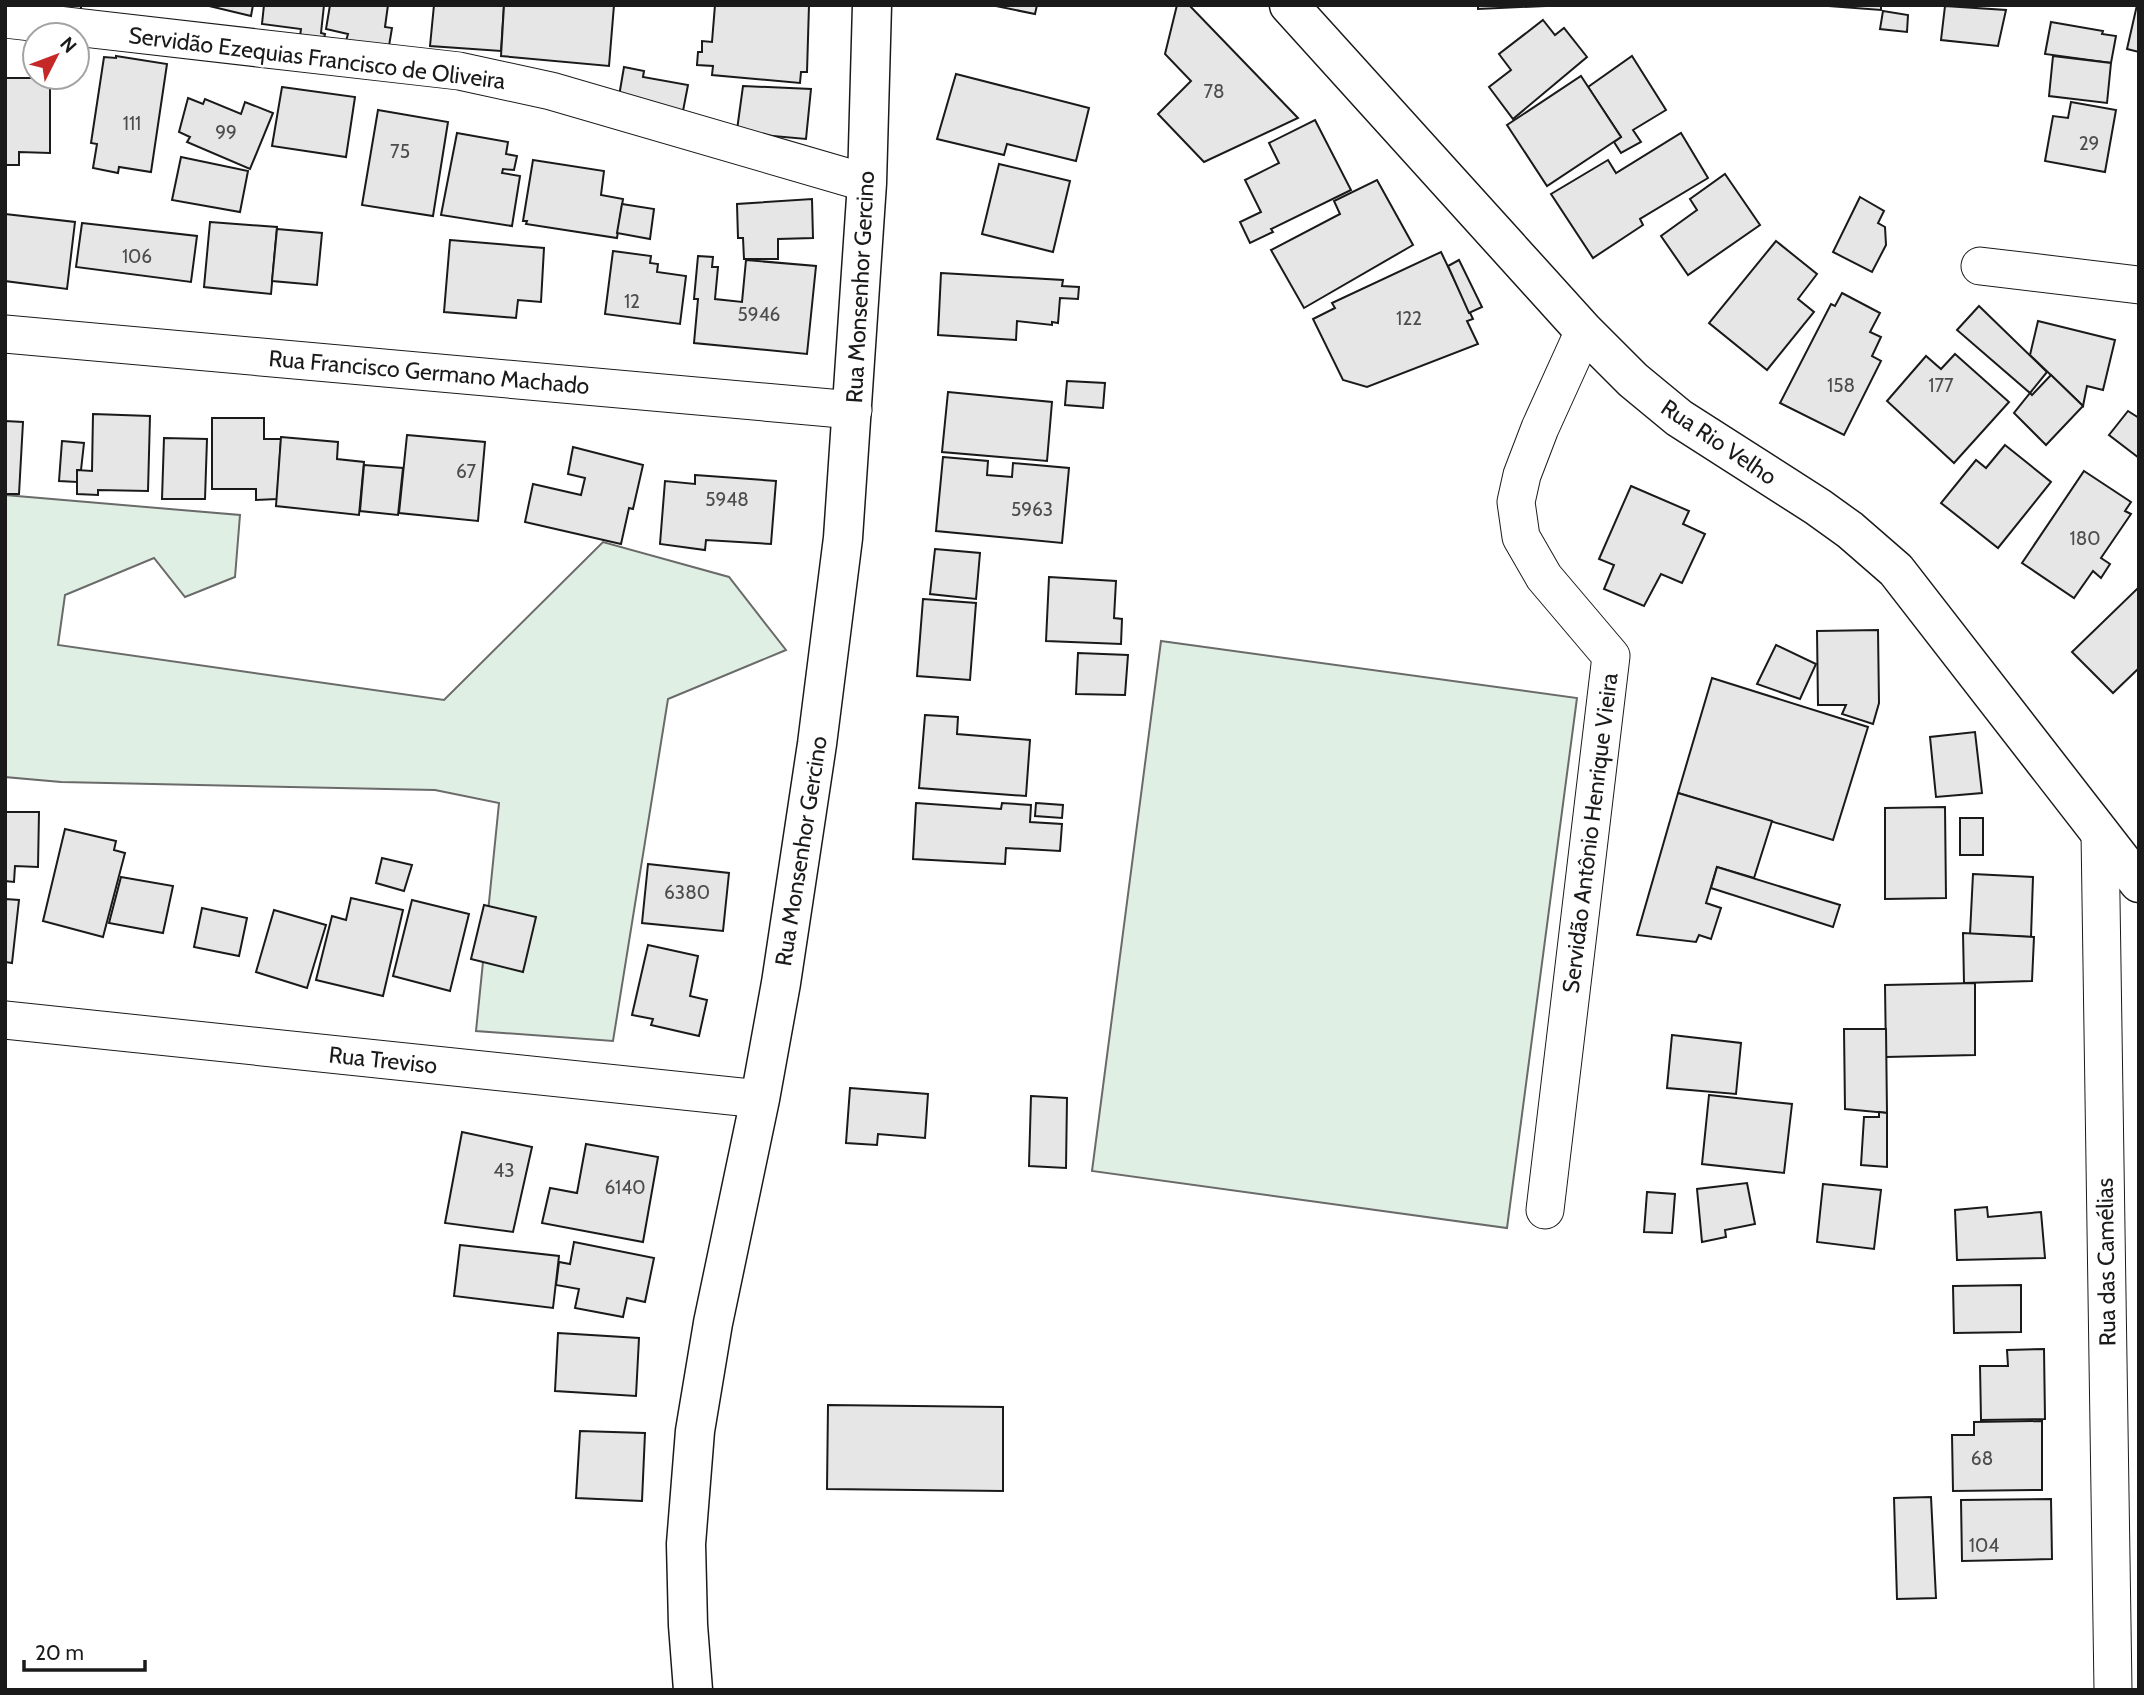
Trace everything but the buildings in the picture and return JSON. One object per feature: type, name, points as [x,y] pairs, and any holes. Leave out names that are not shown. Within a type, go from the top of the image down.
[{"type":"main road","name":"Rua Monsenhor Gercino","points":[[693,1690],[686,1544],[695,1431],[713,1322],[760,1099],[781,983],[817,744],[843,538],[867,183],[872,5]]},
{"type":"main road","name":"Rua Rio Velho","points":[[1289,5],[1584,331],[1633,380],[1679,418],[1828,514],[1896,570],[2139,883]]},
{"type":"street","name":"Servidão Ezequias Francisco de Oliveira","points":[[5,19],[459,71],[551,91],[867,183]]},
{"type":"street","points":[[1980,266],[2139,285]]},
{"type":"street","name":"Servidão Antônio Henrique Vieira","points":[[1545,1210],[1611,656],[1545,577],[1521,537],[1516,502],[1522,474],[1540,428],[1584,331]]},
{"type":"street","name":"Rua Francisco Germano Machado","points":[[5,334],[853,410]]},
{"type":"street","name":"Rua das Camélias","points":[[2100,833],[2125,1621],[2113,1690]]},
{"type":"street","name":"Rua Treviso","points":[[5,1020],[760,1099]]},
{"type":"green space","points":[[5,495],[240,515],[235,577],[185,597],[154,558],[65,595],[58,645],[444,700],[603,542],[729,577],[786,650],[668,699],[613,1041],[476,1031],[499,803],[435,790],[61,782],[5,777]]},
{"type":"green space","points":[[1161,641],[1577,698],[1507,1228],[1092,1171]]}]
